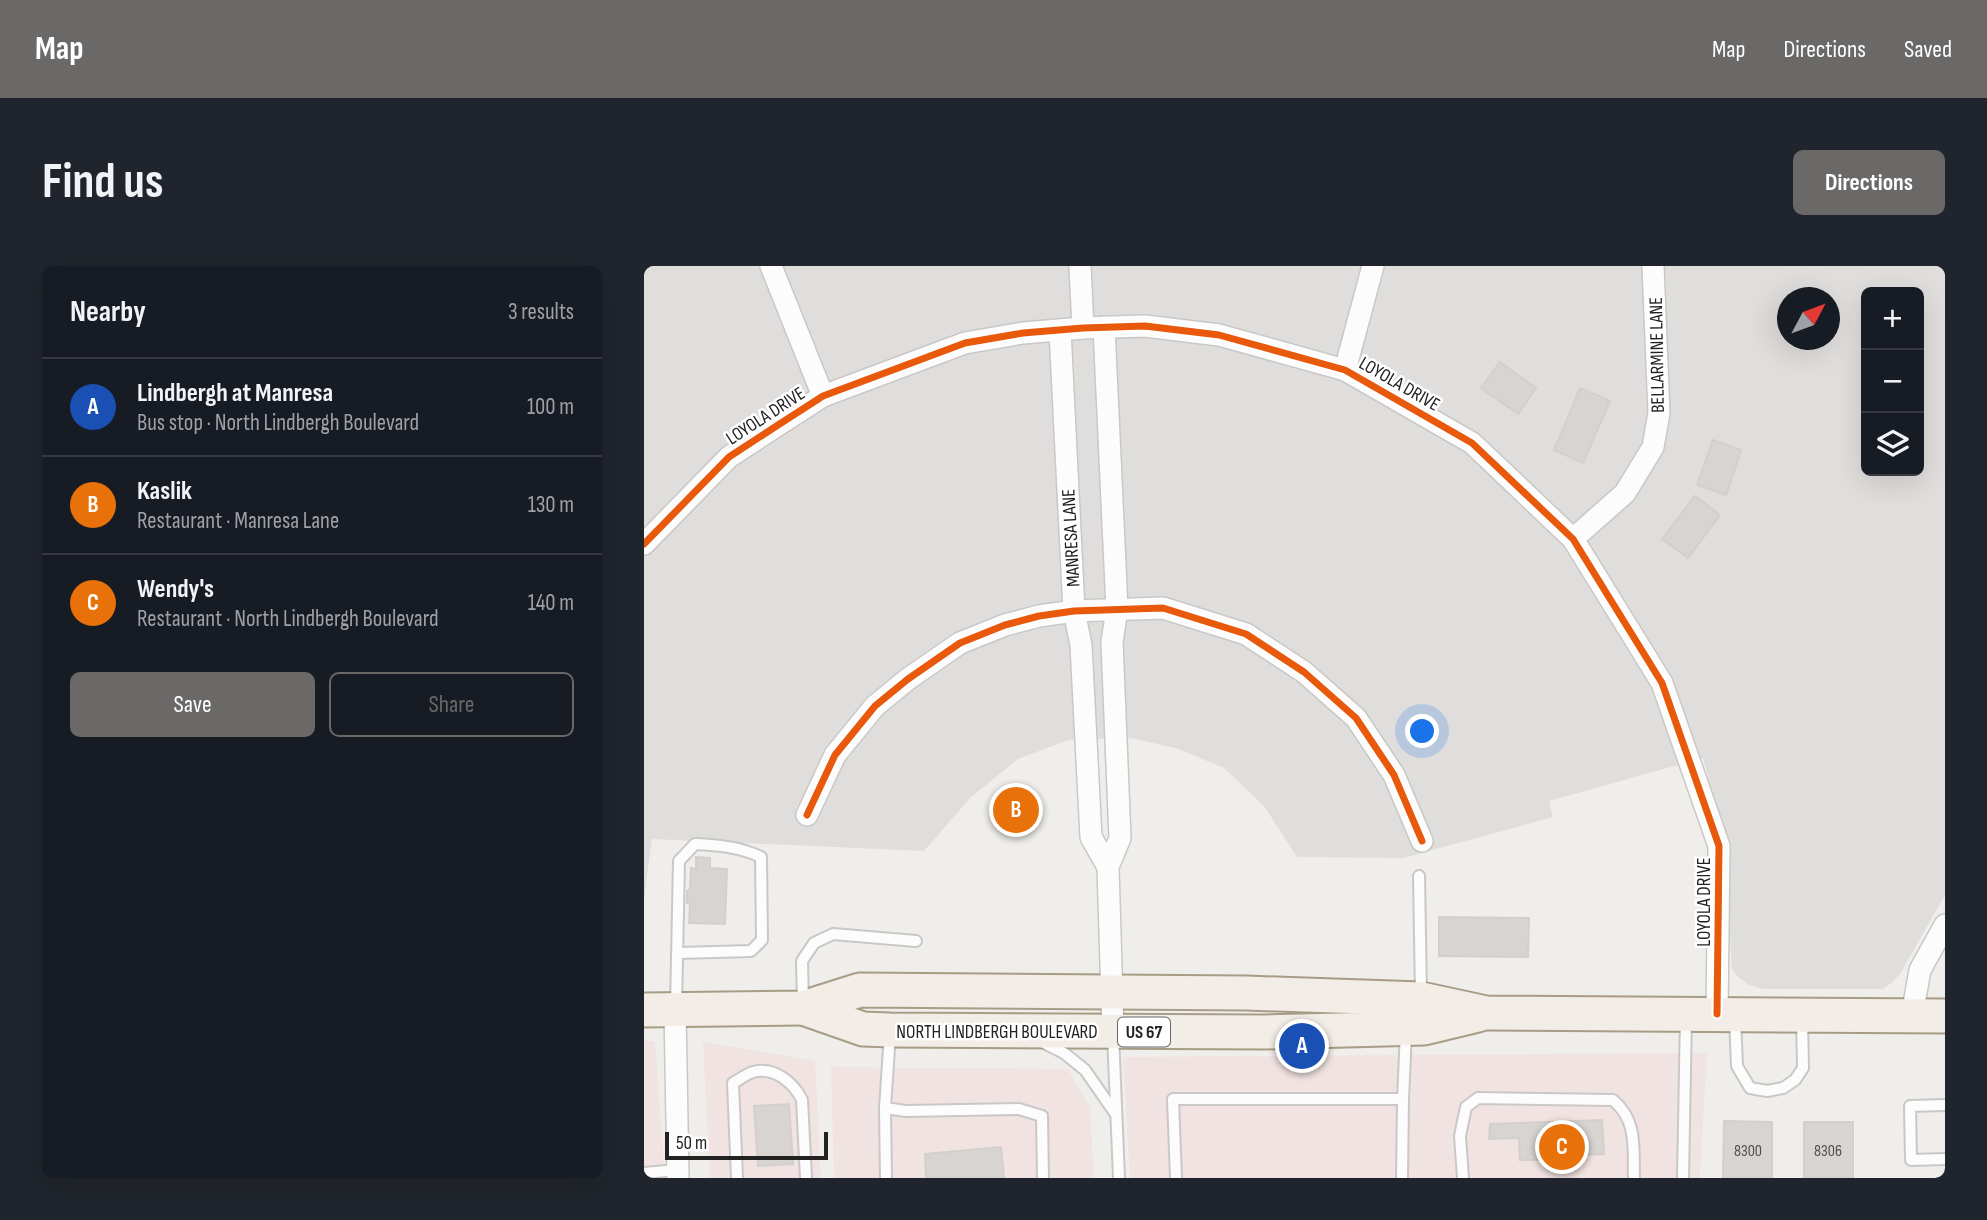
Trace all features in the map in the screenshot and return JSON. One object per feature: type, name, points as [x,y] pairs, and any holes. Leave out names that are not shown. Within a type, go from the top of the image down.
[{"type":"main road","name":"NORTH LINDBERGH BOULEVARD","points":[[660,1010],[803,1008],[860,990],[1246,993],[1414,1013],[1424,1028],[1486,1013],[1945,1016]]},
{"type":"main road","name":"NORTH LINDBERGH BOULEVARD","points":[[803,1008],[863,1029],[1113,1032],[1265,1032],[1414,1013]]},
{"type":"street","points":[[771,266],[823,396]]},
{"type":"street","name":"MANRESA LANE","points":[[1080,266],[1093,328],[1117,609],[1091,837],[1108,867]]},
{"type":"street","points":[[1345,370],[1373,266]]},
{"type":"street","name":"BELLARMINE LANE","points":[[1573,538],[1625,493],[1653,447],[1659,413],[1653,266]]},
{"type":"street","name":"LOYOLA DRIVE","points":[[644,544],[729,457],[823,396],[965,343],[1023,333],[1145,326],[1219,335],[1345,370],[1472,443],[1573,538],[1662,683],[1719,846],[1713,1014]]},
{"type":"street","name":"MANRESA LANE","points":[[1060,330],[1074,611],[1120,838],[1108,867],[1113,1032]]},
{"type":"street","points":[[807,815],[835,755],[875,706],[960,643],[1005,625],[1039,616],[1074,611],[1163,608],[1246,634],[1304,672],[1356,718],[1394,775],[1422,841]]},
{"type":"street","points":[[1912,1015],[1920,971],[1944,928]]},
{"type":"street","points":[[660,1010],[678,1174]]},
{"type":"lane","points":[[660,1010],[678,953],[679,861],[695,844],[718,845],[748,851],[761,857],[762,940],[751,951],[678,953]]},
{"type":"lane","points":[[1402,1178],[1403,1099],[1414,1013],[1419,876]]},
{"type":"lane","points":[[803,1008],[802,961],[814,943],[834,934],[916,941]]},
{"type":"lane","points":[[1713,1014],[1750,1088],[1767,1091],[1783,1088],[1795,1080],[1803,1068],[1802,1014]]},
{"type":"lane","points":[[1683,1178],[1713,1014]]},
{"type":"lane","points":[[886,1178],[885,1108],[890,1030]]},
{"type":"lane","points":[[1018,1031],[1064,1053],[1085,1070],[1116,1115]]},
{"type":"lane","points":[[1113,1032],[1119,1178]]},
{"type":"lane","points":[[737,1178],[733,1083],[753,1072],[776,1074],[788,1080],[798,1091],[802,1100],[806,1178]]},
{"type":"lane","points":[[1463,1178],[1460,1136],[1466,1107],[1478,1098],[1613,1100],[1625,1110],[1632,1130],[1634,1178]]},
{"type":"lane","points":[[1176,1178],[1173,1099],[1403,1099]]},
{"type":"lane","points":[[1945,1105],[1910,1106],[1911,1160],[1945,1159]]},
{"type":"lane","points":[[885,1108],[906,1111],[1019,1109],[1042,1116],[1043,1178]]},
{"type":"lane","points":[[644,1173],[678,1174]]},
{"type":"shaded area","points":[[644,266],[1945,266],[1945,895],[1900,974],[1883,989],[1763,989],[1749,985],[1737,976],[1732,969],[1725,858],[1718,814],[1703,758],[1549,801],[1553,817],[1403,858],[1297,857],[1264,806],[1224,768],[1176,748],[1131,738],[1068,740],[1018,759],[971,797],[924,851],[652,839],[644,899]]},
{"type":"shaded area","points":[[644,1041],[655,1041],[665,1178],[644,1178]]},
{"type":"shaded area","points":[[703,1042],[815,1061],[821,1178],[710,1178]]},
{"type":"shaded area","points":[[1707,1053],[1700,1178],[1130,1178],[1123,1057]]},
{"type":"shaded area","points":[[831,1067],[1068,1069],[1090,1107],[1094,1178],[834,1178]]},
{"type":"building","points":[[1500,362],[1536,388],[1518,414],[1481,388]]},
{"type":"building","points":[[1580,388],[1610,401],[1583,463],[1554,450]]},
{"type":"building","points":[[1713,440],[1741,450],[1726,495],[1697,485]]},
{"type":"building","points":[[1695,496],[1720,515],[1688,558],[1662,539]]},
{"type":"building","points":[[696,857],[710,858],[710,868],[727,869],[725,924],[689,923],[690,903],[687,903],[687,891],[690,889],[691,868],[696,869]]},
{"type":"building","points":[[1439,917],[1529,918],[1528,957],[1439,956]]},
{"type":"building","points":[[789,1104],[793,1164],[758,1166],[754,1106]]},
{"type":"building","points":[[1602,1120],[1604,1154],[1583,1155],[1583,1159],[1520,1160],[1519,1138],[1489,1139],[1490,1124]]},
{"type":"building","points":[[1724,1121],[1772,1122],[1772,1178],[1723,1178]]},
{"type":"building","points":[[1804,1122],[1853,1122],[1853,1178],[1804,1178]]},
{"type":"building","points":[[1001,1147],[1004,1178],[926,1178],[925,1154]]},
{"type":"cycle path","points":[[644,544],[729,457],[823,396],[965,343],[1023,333],[1145,326],[1219,335],[1345,370],[1472,443],[1573,539],[1662,683],[1719,846],[1717,1014]]},
{"type":"cycle path","points":[[807,815],[835,755],[875,706],[960,643],[1005,625],[1039,616],[1074,611],[1163,608],[1246,634],[1304,672],[1356,718],[1394,775],[1422,841]]},
{"type":"place","name":"Kaslik","points":[[1016,810]]},
{"type":"place","name":"Lindbergh at Manresa","points":[[1302,1046]]},
{"type":"place","name":"Wendy's","points":[[1562,1147]]}]
